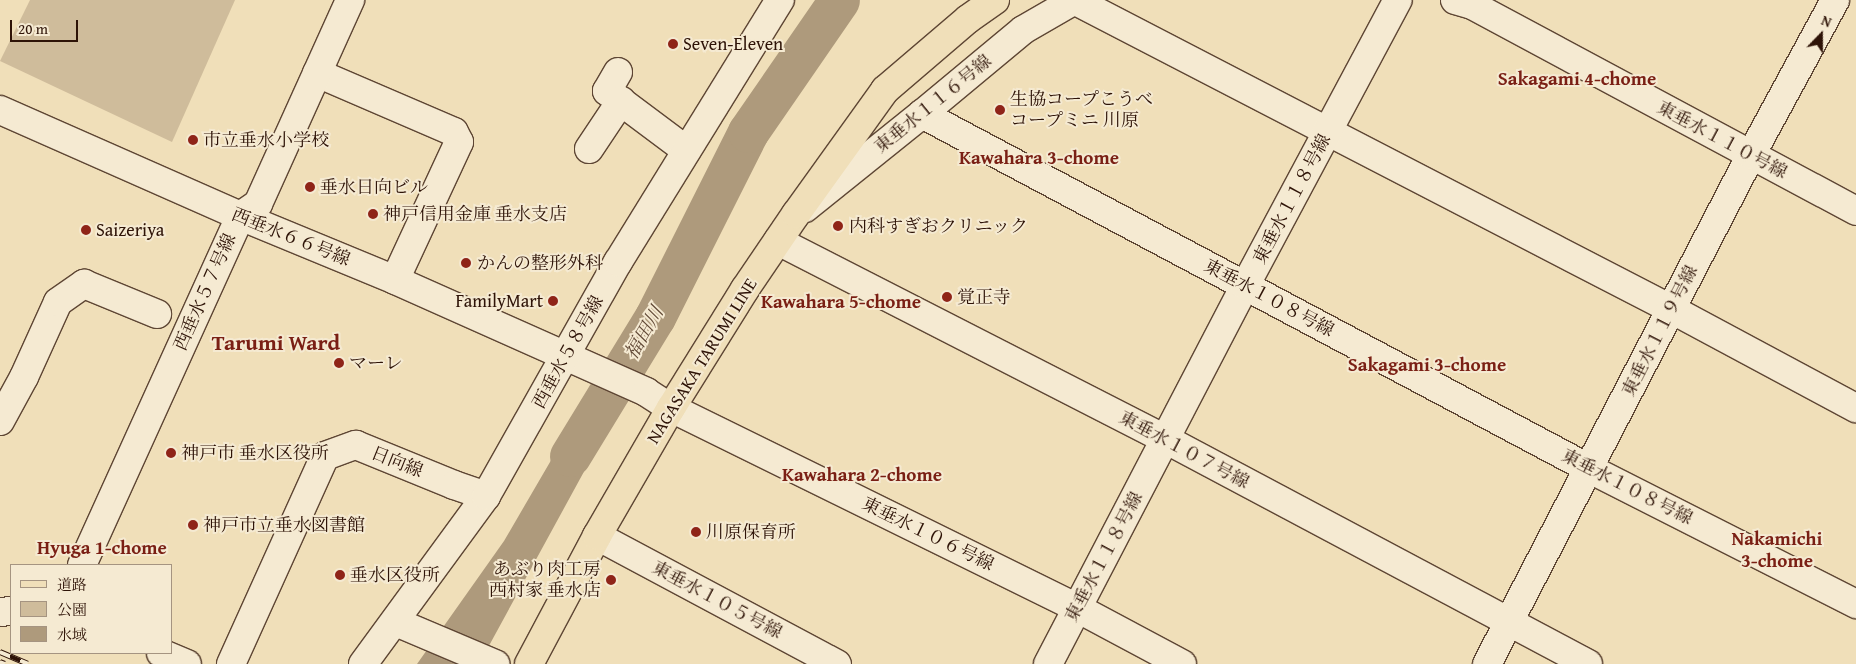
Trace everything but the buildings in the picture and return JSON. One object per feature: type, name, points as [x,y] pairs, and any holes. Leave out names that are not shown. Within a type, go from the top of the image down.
[{"type":"main road","name":"NAGASAKA TARUMI LINE","points":[[529,664],[597,536],[671,408],[744,289],[796,214],[885,90],[968,19],[995,0]]},
{"type":"street","name":"西垂水５７号線","points":[[82,564],[240,216],[258,204],[350,0]]},
{"type":"street","name":"西垂水５８号線","points":[[363,664],[396,622],[486,496],[575,359],[618,262],[780,0]]},
{"type":"street","points":[[1074,0],[1856,408]]},
{"type":"street","name":"東垂水１１６号線","points":[[796,214],[922,114],[1023,30],[1074,0]]},
{"type":"street","name":"東垂水１１８号線","points":[[1048,664],[1245,286],[1398,0]]},
{"type":"street","name":"東垂水１１０号線","points":[[1455,0],[1472,5],[1856,211]]},
{"type":"street","points":[[1836,0],[1856,10]]},
{"type":"street","name":"東垂水１１９号線","points":[[1487,664],[1751,155],[1836,0]]},
{"type":"street","points":[[618,72],[606,91],[686,150]]},
{"type":"street","points":[[317,73],[454,132],[460,142],[395,280]]},
{"type":"street","points":[[589,149],[621,102]]},
{"type":"street","name":"西垂水６６号線","points":[[0,110],[240,216],[395,280],[646,392]]},
{"type":"street","name":"東垂水１０８号線","points":[[922,114],[1588,468],[1856,604]]},
{"type":"street","name":"東垂水１０７号線","points":[[778,241],[1166,439],[1588,664]]},
{"type":"street","points":[[0,421],[24,377],[58,302],[84,284],[158,314]]},
{"type":"street","name":"東垂水１０６号線","points":[[646,392],[671,408],[1077,608],[1182,664]]},
{"type":"street","name":"日向線","points":[[231,664],[325,456],[356,445],[486,496]]},
{"type":"street","name":"東垂水１０５号線","points":[[597,536],[837,664]]},
{"type":"street","points":[[396,622],[495,664]]},
{"type":"street","points":[[163,654],[187,664]]},
{"type":"green space","points":[[30,0],[235,0],[172,142],[0,61]]},
{"type":"water","points":[[585,402],[616,413],[479,664],[417,664],[504,541]]},
{"type":"waterway","name":"福田川","points":[[570,456],[655,317],[748,132],[839,0]]},
{"type":"railway","points":[[0,652],[28,664]]},
{"type":"railway","points":[[0,662],[5,664]]},
{"type":"place","name":"Seven-Eleven","points":[[673,44]]},
{"type":"place","name":"生協コープこうべ コープミニ 川原","points":[[1000,110]]},
{"type":"place","name":"市立垂水小学校","points":[[193,140]]},
{"type":"place","name":"垂水日向ビル","points":[[310,187]]},
{"type":"place","name":"神戸信用金庫 垂水支店","points":[[373,214]]},
{"type":"place","name":"内科すぎおクリニック","points":[[838,226]]},
{"type":"place","name":"Saizeriya","points":[[86,230]]},
{"type":"place","name":"かんの整形外科","points":[[466,263]]},
{"type":"place","name":"覚正寺","points":[[947,297]]},
{"type":"place","name":"FamilyMart","points":[[553,301]]},
{"type":"place","name":"マーレ","points":[[339,363]]},
{"type":"place","name":"神戸市 垂水区役所","points":[[171,453]]},
{"type":"place","name":"神戸市立垂水図書館","points":[[193,525]]},
{"type":"place","name":"川原保育所","points":[[696,532]]},
{"type":"place","name":"垂水区役所","points":[[340,575]]},
{"type":"place","name":"あぶり肉工房 西村家 垂水店","points":[[611,580]]},
{"type":"district","name":"Sakagami 4-chome","points":[[1577,79]]},
{"type":"district","name":"Kawahara 3-chome","points":[[1039,158]]},
{"type":"district","name":"Kawahara 5-chome","points":[[841,302]]},
{"type":"district","name":"Tarumi Ward","points":[[276,343]]},
{"type":"district","name":"Sakagami 3-chome","points":[[1427,365]]},
{"type":"district","name":"Kawahara 2-chome","points":[[862,475]]},
{"type":"district","name":"Hyuga 1-chome","points":[[102,548]]},
{"type":"district","name":"Nakamichi 3-chome","points":[[1777,550]]}]
